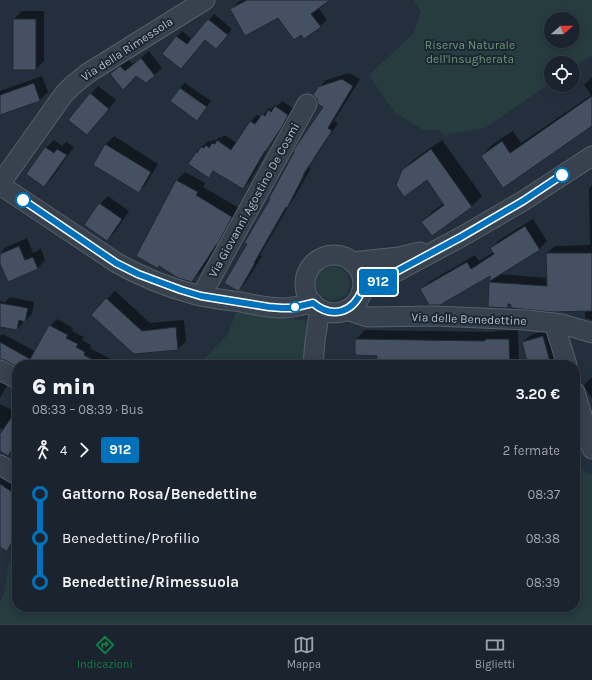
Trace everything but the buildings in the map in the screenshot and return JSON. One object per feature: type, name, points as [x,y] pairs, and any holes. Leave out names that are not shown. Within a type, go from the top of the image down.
[{"type":"street","name":"Via della Rimessola","points":[[0,184],[64,94],[74,85],[96,68],[205,0]]},
{"type":"street","name":"Via Giovanni Agostino De Cosmi","points":[[201,296],[307,104]]},
{"type":"street","points":[[362,290],[446,245],[523,201],[592,156]]},
{"type":"street","points":[[0,184],[116,263],[163,284],[201,296],[269,307],[292,308],[316,306],[331,312],[346,310],[357,300],[362,290],[362,278],[356,266],[342,256],[325,256],[316,260],[307,272],[305,285],[307,295],[316,306],[314,360]]},
{"type":"street","points":[[352,262],[399,257],[446,245]]},
{"type":"street","name":"Via delle Benedettine","points":[[346,310],[368,318],[434,316],[526,320],[562,324],[592,333]]},
{"type":"street","points":[[554,323],[565,360]]},
{"type":"street","points":[[0,370],[12,376]]},
{"type":"street","points":[[580,409],[592,449]]},
{"type":"street","points":[[0,465],[12,472]]},
{"type":"green space","name":"Riserva Naturale dell'Insugherata","points":[[413,0],[592,0],[592,55],[580,63],[580,56],[544,56],[544,88],[485,128],[444,135],[439,130],[423,130],[394,112],[369,75],[414,33],[421,11]]},
{"type":"green space","points":[[330,266],[336,266],[340,267],[347,273],[350,283],[349,290],[343,297],[336,300],[330,300],[326,299],[319,293],[316,286],[316,280],[317,276],[323,269]]},
{"type":"green space","points":[[237,310],[327,324],[323,360],[203,360],[228,334]]},
{"type":"green space","points":[[580,469],[592,475],[592,624],[0,624],[0,601],[4,594],[9,562],[12,559],[12,612],[580,612]]},
{"type":"bus line","name":"912","points":[[23,200],[116,263],[163,284],[201,296],[269,307],[292,308],[313,303],[327,312],[341,312],[354,304],[360,296],[362,290],[461,237],[523,201],[562,175]]}]
